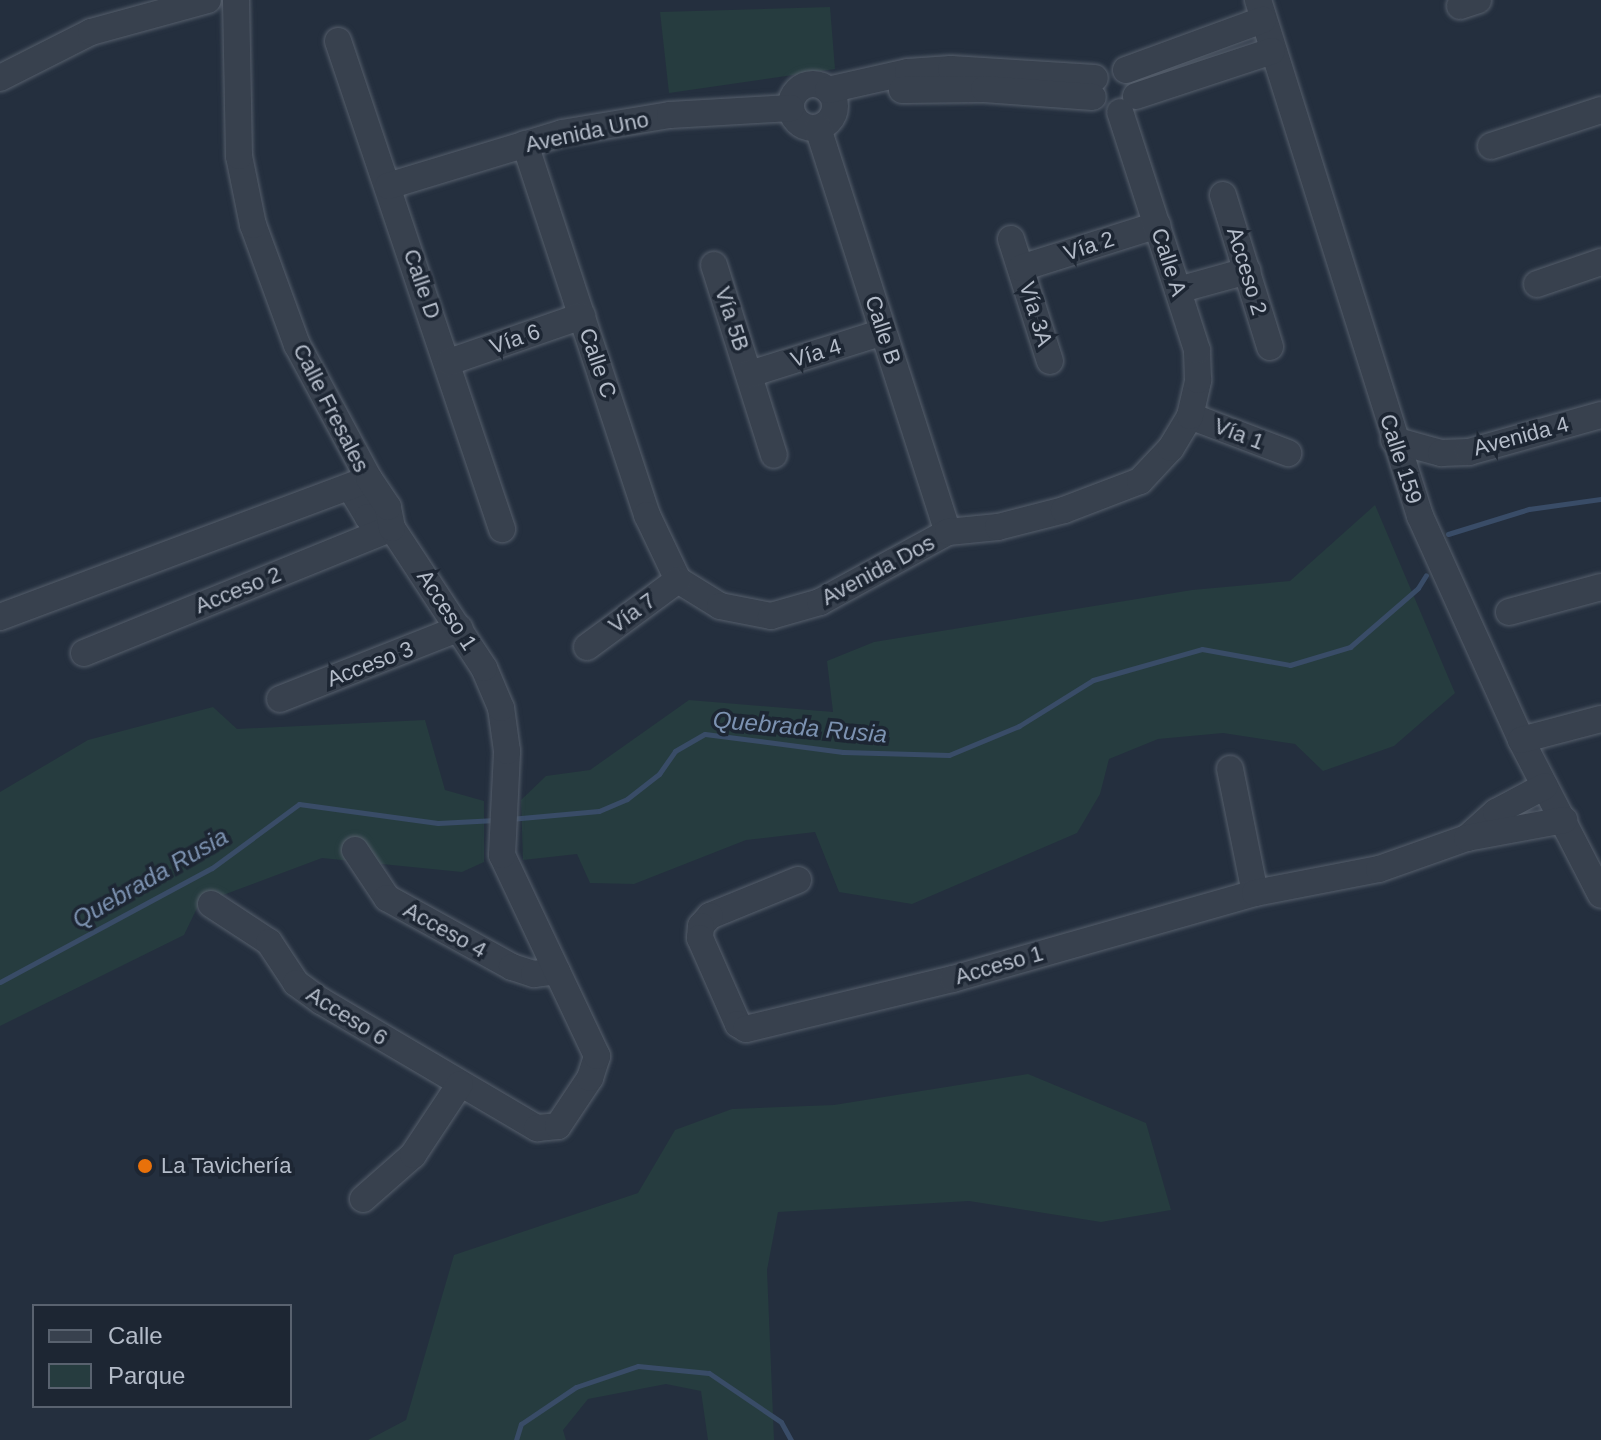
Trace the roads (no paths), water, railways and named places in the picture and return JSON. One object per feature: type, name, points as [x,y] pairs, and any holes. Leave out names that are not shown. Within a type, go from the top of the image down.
[{"type":"street","points":[[0,78],[91,32],[208,0]]},
{"type":"street","name":"Calle Fresales","points":[[0,617],[360,483],[297,345],[247,206],[239,156],[236,0]]},
{"type":"street","points":[[1094,88],[1108,68],[1126,70],[1260,10]]},
{"type":"street","name":"Calle 159","points":[[1260,10],[1420,516],[1521,740],[1564,820],[1594,863],[1601,895]]},
{"type":"street","name":"Calle D","points":[[338,41],[449,362],[502,529]]},
{"type":"street","points":[[1094,88],[1109,112],[1272,51]]},
{"type":"street","points":[[832,96],[829,123],[818,128],[798,123],[791,108],[794,95],[807,84],[832,96],[908,72],[951,69],[1094,88]]},
{"type":"street","points":[[1126,70],[1133,76],[1128,104]]},
{"type":"street","name":"Calle A","points":[[1128,104],[1157,225],[1197,350],[1198,380],[1190,416]]},
{"type":"street","name":"Avenida Uno","points":[[388,186],[525,144],[670,115],[791,108]]},
{"type":"street","points":[[1491,146],[1601,110]]},
{"type":"street","name":"Calle B","points":[[818,128],[948,532]]},
{"type":"street","name":"Calle C","points":[[525,144],[647,515],[678,580]]},
{"type":"street","name":"Acceso 2","points":[[1223,195],[1270,347]]},
{"type":"street","name":"Vía 2","points":[[1021,268],[1157,225]]},
{"type":"street","name":"Vía 3A","points":[[1011,239],[1050,361]]},
{"type":"street","points":[[1537,284],[1601,262]]},
{"type":"street","name":"Vía 5B","points":[[714,265],[774,455]]},
{"type":"street","points":[[1178,290],[1247,271]]},
{"type":"street","name":"Vía 6","points":[[449,362],[582,316]]},
{"type":"street","name":"Vía 4","points":[[750,374],[883,332]]},
{"type":"street","name":"Avenida 4","points":[[1394,440],[1441,453],[1469,452],[1601,415]]},
{"type":"street","name":"Vía 1","points":[[1190,416],[1288,453]]},
{"type":"street","name":"Avenida Dos","points":[[678,580],[720,606],[771,616],[820,602],[948,532],[998,527],[1064,510],[1140,481],[1171,448],[1190,416]]},
{"type":"street","name":"Acceso 1","points":[[360,483],[368,517],[392,528],[460,628],[501,708],[506,784],[502,848],[597,1056],[570,1112],[558,1126],[537,1128],[460,1084]]},
{"type":"street","name":"Acceso 2","points":[[84,653],[392,528]]},
{"type":"street","name":"Vía 7","points":[[587,647],[678,580]]},
{"type":"street","points":[[1509,612],[1601,587]]},
{"type":"street","name":"Acceso 3","points":[[280,699],[460,628]]},
{"type":"street","points":[[1521,740],[1601,719]]},
{"type":"street","points":[[1230,769],[1255,893]]},
{"type":"street","name":"Acceso 1","points":[[1467,838],[1496,812],[1545,786]]},
{"type":"street","name":"Acceso 1","points":[[798,880],[710,916],[701,926],[700,938],[738,1024],[746,1029],[953,979],[1255,893],[1379,869],[1467,838],[1564,820]]},
{"type":"street","name":"Acceso 4","points":[[355,850],[387,898],[512,967],[534,974],[557,971]]},
{"type":"street","name":"Acceso 6","points":[[211,904],[269,942],[296,983],[460,1084]]},
{"type":"street","points":[[363,1199],[413,1155],[460,1084]]},
{"type":"waterway","name":"Quebrada Rusia","points":[[1448,534],[1529,509],[1601,499]]},
{"type":"waterway","name":"Quebrada Rusia","points":[[510,819],[599,811],[627,799],[659,774],[675,751],[705,734],[843,752],[949,755],[1019,726],[1093,680],[1202,649],[1290,665],[1350,647],[1418,588],[1426,575]]},
{"type":"waterway","name":"Quebrada Rusia","points":[[0,982],[212,868],[299,804],[438,823],[496,820]]},
{"type":"waterway","points":[[516,1440],[521,1424],[576,1387],[638,1366],[709,1373],[781,1422],[791,1440]]},
{"type":"place","name":"La Tavichería","points":[[145,1166]]}]
